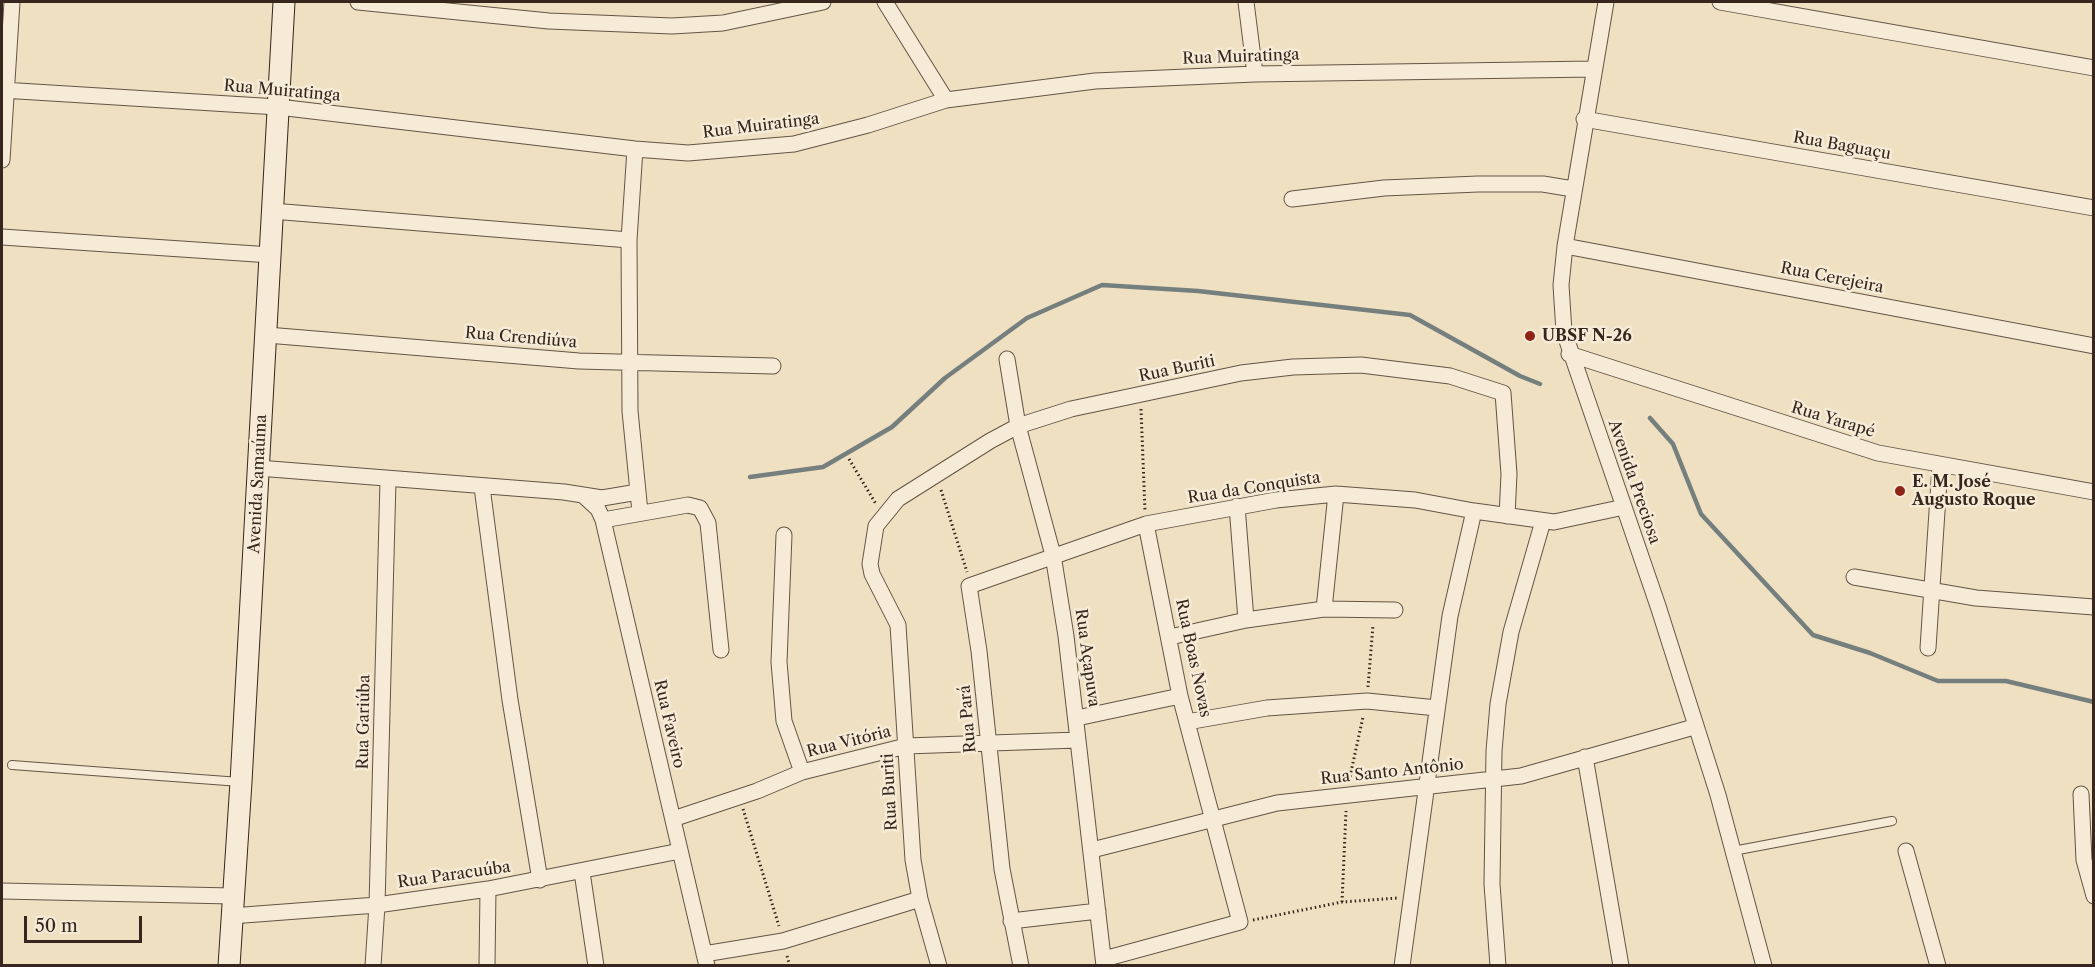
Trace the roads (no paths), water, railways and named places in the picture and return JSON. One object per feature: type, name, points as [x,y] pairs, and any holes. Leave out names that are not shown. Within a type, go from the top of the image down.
[{"type":"street","points":[[2,160],[4,90],[12,2]]},
{"type":"street","name":"Avenida Samaúma","points":[[229,966],[267,335],[284,2]]},
{"type":"street","points":[[358,2],[434,6],[549,21],[672,26],[723,23],[823,2]]},
{"type":"street","points":[[885,2],[946,100]]},
{"type":"street","points":[[1245,2],[1255,74]]},
{"type":"street","name":"Avenida Preciosa","points":[[1606,2],[1584,119],[1564,246],[1562,294],[1564,333],[1569,354],[1624,507],[1734,851],[1764,966]]},
{"type":"street","points":[[1720,2],[2094,68]]},
{"type":"street","name":"Rua Muiratinga","points":[[4,90],[278,106],[635,149],[688,153],[794,144],[868,125],[946,100],[1095,81],[1255,74],[1593,69]]},
{"type":"street","name":"Rua Baguaçu","points":[[1584,119],[2094,208]]},
{"type":"street","points":[[635,149],[629,240],[629,362],[630,423],[640,512]]},
{"type":"street","points":[[1292,199],[1384,188],[1478,184],[1543,184],[1573,189]]},
{"type":"street","points":[[272,211],[629,240]]},
{"type":"street","points":[[2,237],[271,255]]},
{"type":"street","name":"Rua Cerejeira","points":[[1564,246],[2094,346]]},
{"type":"street","name":"Rua Crendiúva","points":[[267,335],[579,361],[773,366]]},
{"type":"street","name":"Rua Yarapé","points":[[1569,354],[1878,453],[2094,492]]},
{"type":"street","name":"Rua Açapuva","points":[[1007,359],[1018,426],[1053,555],[1077,718],[1084,802],[1092,850],[1104,962]]},
{"type":"street","name":"Rua Buriti","points":[[939,966],[920,899],[909,823],[898,625],[870,564],[873,536],[883,515],[898,498],[935,473],[1018,426],[1071,409],[1241,373],[1293,367],[1361,365],[1450,376],[1495,389],[1504,396],[1509,474],[1507,516]]},
{"type":"street","points":[[1928,648],[1940,465]]},
{"type":"street","points":[[258,468],[564,492],[602,498],[638,492]]},
{"type":"street","name":"Rua Gariúba","points":[[373,966],[378,905],[388,480]]},
{"type":"street","points":[[482,487],[510,700],[540,880]]},
{"type":"street","points":[[1324,609],[1336,494]]},
{"type":"street","name":"Rua da Conquista","points":[[969,586],[1146,524],[1237,506],[1336,494],[1415,500],[1543,521],[1567,520],[1624,507]]},
{"type":"street","name":"Rua Faveiro","points":[[585,496],[598,509],[603,520],[706,960]]},
{"type":"street","points":[[603,520],[640,512],[696,506],[700,508],[708,523],[721,650]]},
{"type":"street","points":[[1237,506],[1246,620]]},
{"type":"street","points":[[1402,966],[1450,616],[1474,511]]},
{"type":"street","points":[[1498,966],[1492,884],[1498,704],[1508,653],[1543,521]]},
{"type":"street","name":"Rua Boas Novas","points":[[1104,962],[1240,922],[1180,696],[1146,524]]},
{"type":"street","points":[[784,535],[779,662],[784,721],[802,772]]},
{"type":"street","points":[[1854,577],[1976,598],[2094,607]]},
{"type":"street","name":"Rua Pará","points":[[969,586],[979,651],[994,814],[1011,921],[1021,966]]},
{"type":"street","points":[[1170,637],[1246,620],[1324,609],[1395,610]]},
{"type":"street","points":[[1077,718],[1180,696]]},
{"type":"street","points":[[1187,722],[1267,708],[1367,701],[1437,708]]},
{"type":"street","name":"Rua Santo Antônio","points":[[1092,850],[1277,803],[1347,794],[1494,781],[1521,776],[1694,727]]},
{"type":"street","name":"Rua Vitória","points":[[673,819],[740,797],[802,772],[906,746],[1078,740]]},
{"type":"street","points":[[1585,757],[1621,966]]},
{"type":"street","points":[[2081,794],[2084,860],[2094,896]]},
{"type":"street","name":"Rua Paracuúba","points":[[2,891],[231,906],[378,905],[540,880],[680,851]]},
{"type":"street","points":[[1906,851],[1938,966]]},
{"type":"street","points":[[582,872],[596,966]]},
{"type":"street","points":[[487,966],[488,889]]},
{"type":"street","points":[[706,960],[783,941],[920,899]]},
{"type":"street","points":[[1011,921],[1098,911]]},
{"type":"lane","points":[[12,765],[241,782]]},
{"type":"lane","points":[[1734,851],[1892,820]]},
{"type":"waterway","points":[[750,477],[823,467],[892,427],[945,378],[1027,318],[1102,285],[1198,291],[1410,315],[1520,376],[1540,384]]},
{"type":"waterway","points":[[1650,418],[1673,444],[1701,514],[1813,635],[1870,653],[1938,681],[2006,681],[2094,702]]},
{"type":"place","name":"UBSF N-26","points":[[1530,336]]},
{"type":"place","name":"E. M. José Augusto Roque","points":[[1900,491]]}]
